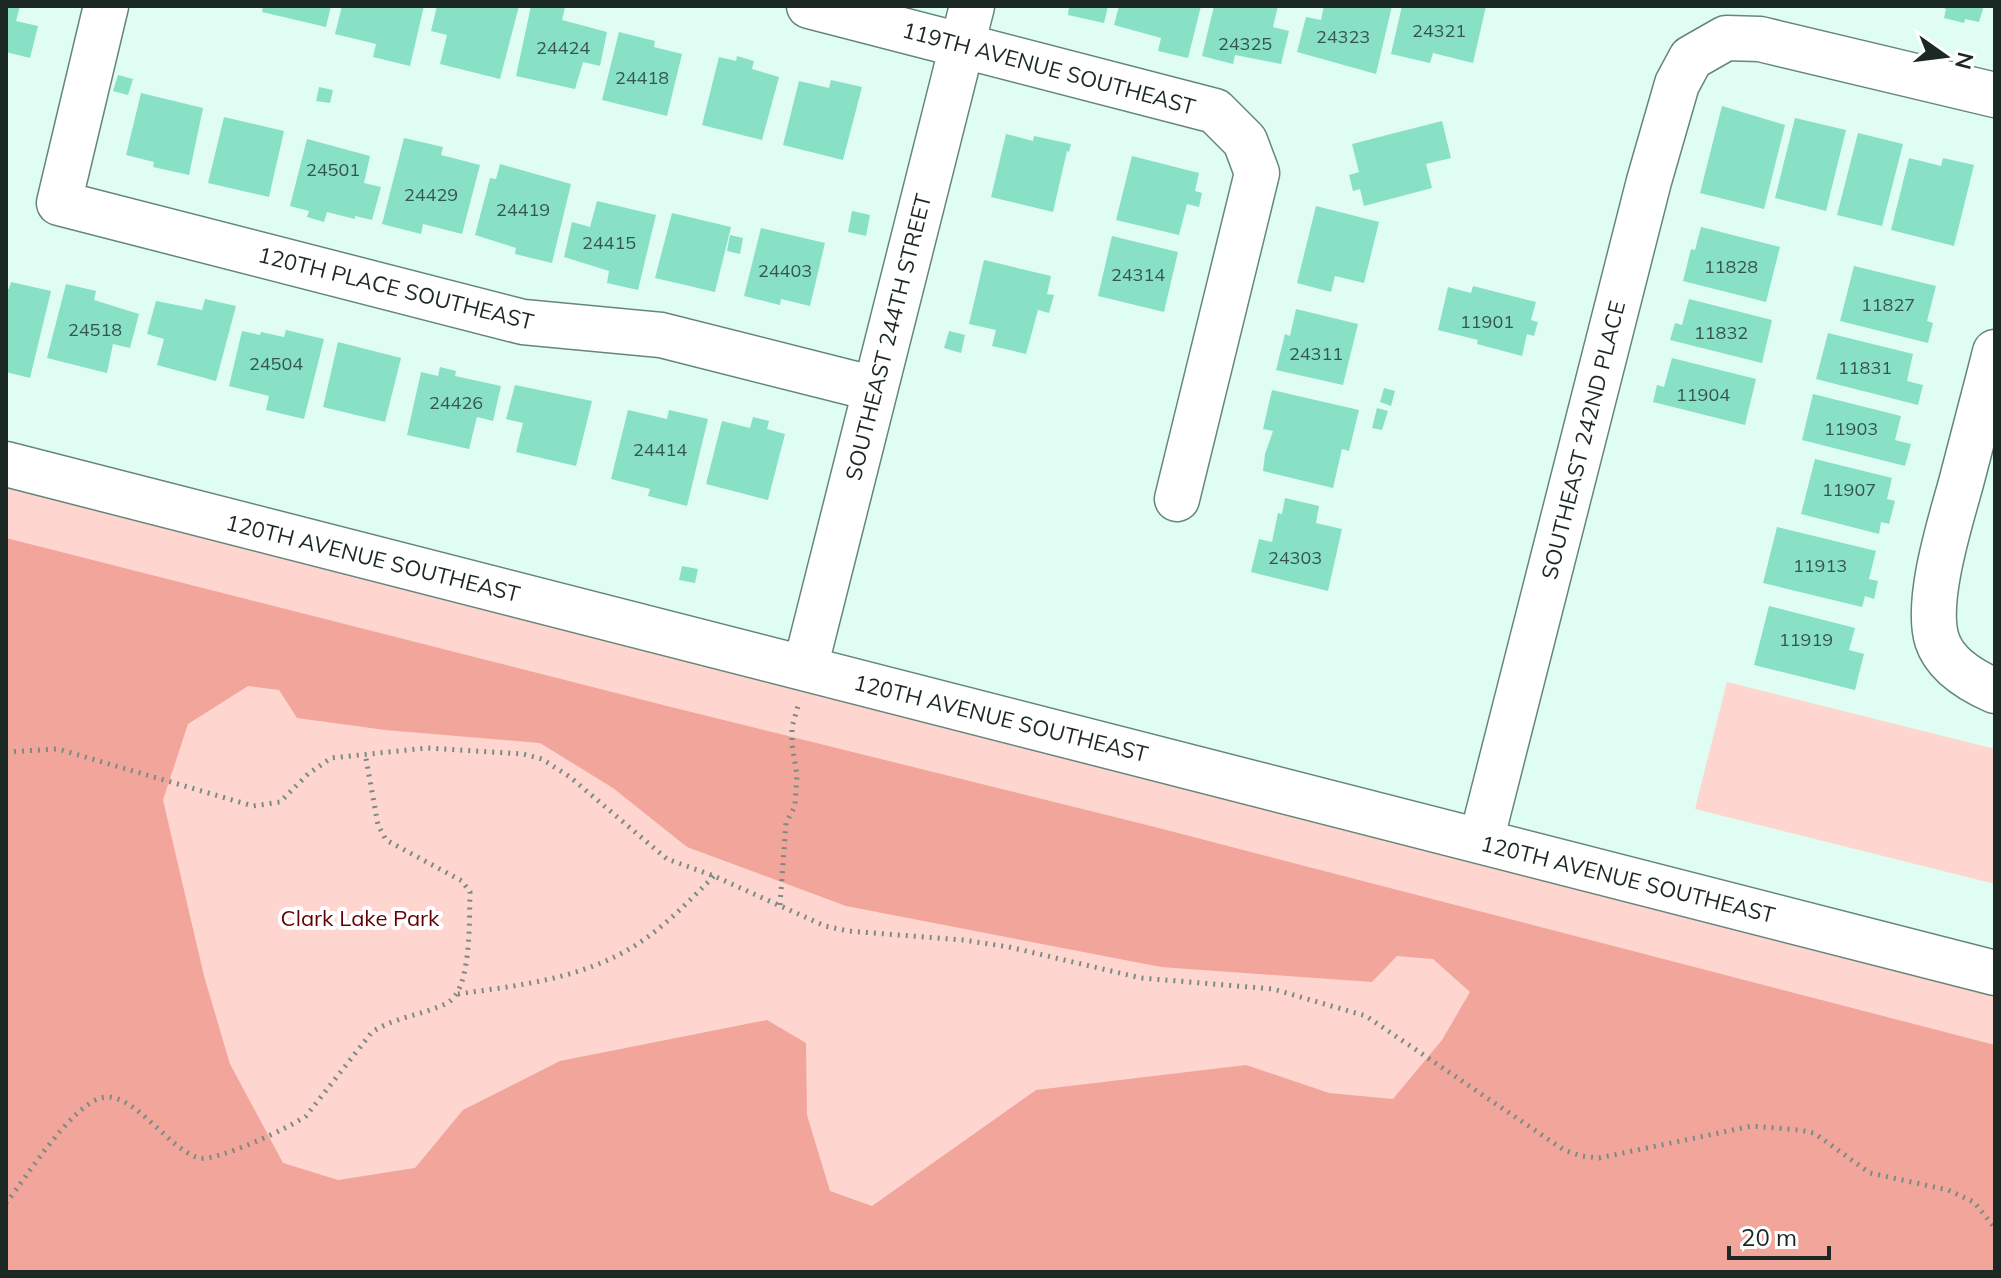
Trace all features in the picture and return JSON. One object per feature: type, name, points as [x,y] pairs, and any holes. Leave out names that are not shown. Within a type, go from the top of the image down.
[{"type":"street","name":"120TH PLACE SOUTHEAST","points":[[106,6],[59,203],[523,322],[661,335],[875,389]]},
{"type":"street","name":"119TH AVENUE SOUTHEAST","points":[[809,6],[967,25],[1215,111],[1245,141],[1257,173],[1177,499]]},
{"type":"street","name":"SOUTHEAST 244TH STREET","points":[[802,685],[967,25]]},
{"type":"street","name":"SOUTHEAST 242ND PLACE","points":[[1481,841],[1649,181],[1677,84],[1691,58],[1726,38],[1760,39],[1995,95]]},
{"type":"street","points":[[1995,352],[1944,545],[1934,604],[1934,625],[1944,655],[1961,672],[1995,691]]},
{"type":"street","name":"120TH AVENUE SOUTHEAST","points":[[6,464],[802,685],[1481,841],[1995,973]]},
{"type":"path","points":[[780,905],[786,823],[795,806],[797,775],[792,727],[802,685]]},
{"type":"path","points":[[6,752],[58,749],[253,806],[280,802],[308,774],[331,758],[427,748],[523,754],[542,759],[570,777],[667,859],[714,876],[825,926],[848,931],[963,940],[1102,967],[1141,978],[1273,989],[1366,1016],[1564,1150],[1581,1156],[1599,1158],[1752,1126],[1799,1130],[1814,1133],[1870,1173],[1948,1190],[1974,1202],[1995,1228]]},
{"type":"path","points":[[6,1203],[74,1116],[101,1097],[122,1099],[185,1152],[202,1159],[218,1156],[293,1125],[306,1116],[372,1032],[448,1003],[458,994],[464,977],[470,892],[462,881],[386,840],[378,825],[365,753]]},
{"type":"path","points":[[458,994],[531,983],[585,970],[626,951],[673,917],[714,876]]},
{"type":"green space","name":"Clark Lake Park","points":[[6,464],[1995,973],[1995,1272],[6,1272]]},
{"type":"green space","points":[[1727,682],[1995,749],[1995,884],[1695,809]]},
{"type":"shaded area","points":[[6,538],[1151,826],[1995,1045],[1995,1272],[6,1272]],"holes":[[[248,686],[279,690],[297,718],[385,730],[540,743],[613,788],[687,847],[846,906],[1161,967],[1372,982],[1397,956],[1433,959],[1470,992],[1442,1040],[1393,1099],[1329,1093],[1246,1065],[1036,1090],[872,1206],[830,1191],[807,1115],[806,1043],[767,1020],[560,1061],[463,1110],[415,1168],[338,1180],[283,1163],[230,1064],[204,976],[163,800],[188,724]]]},
{"type":"building","points":[[6,6],[20,6],[16,21],[38,26],[30,58],[6,52]]},
{"type":"building","points":[[263,6],[331,6],[326,27],[262,12]]},
{"type":"building","points":[[342,6],[424,6],[410,66],[373,57],[376,44],[335,34]]},
{"type":"building","points":[[437,6],[519,6],[500,79],[440,64],[447,35],[431,31]]},
{"type":"building","points":[[531,6],[565,7],[562,20],[607,32],[600,66],[583,62],[575,89],[516,76]]},
{"type":"building","points":[[1069,6],[1108,6],[1104,23],[1068,15]]},
{"type":"building","points":[[1119,6],[1201,6],[1188,58],[1158,51],[1161,38],[1114,25]]},
{"type":"building","points":[[1214,6],[1278,6],[1273,27],[1289,31],[1281,64],[1235,55],[1233,64],[1202,56]]},
{"type":"building","points":[[1324,6],[1392,6],[1376,74],[1297,52],[1306,17],[1321,20]]},
{"type":"building","points":[[1402,6],[1486,6],[1473,63],[1433,53],[1430,63],[1391,54]]},
{"type":"building","points":[[1939,6],[1984,6],[1979,22],[1965,19],[1964,23],[1944,18],[1946,9]]},
{"type":"building","points":[[619,32],[655,41],[654,47],[682,54],[667,116],[602,100]]},
{"type":"building","points":[[737,56],[754,61],[752,69],[779,77],[762,140],[702,125],[719,57],[736,61]]},
{"type":"building","points":[[118,75],[133,79],[128,95],[113,91]]},
{"type":"building","points":[[831,80],[862,87],[843,160],[783,145],[799,81],[829,88]]},
{"type":"building","points":[[319,87],[333,90],[330,103],[316,101]]},
{"type":"building","points":[[141,93],[203,108],[189,175],[153,167],[154,162],[126,155]]},
{"type":"building","points":[[1722,106],[1785,125],[1764,209],[1700,193]]},
{"type":"building","points":[[224,117],[284,131],[269,197],[208,183]]},
{"type":"building","points":[[1795,118],[1846,130],[1826,211],[1775,198]]},
{"type":"building","points":[[1442,121],[1451,158],[1426,164],[1432,188],[1364,206],[1360,189],[1353,191],[1349,175],[1359,172],[1352,144]]},
{"type":"building","points":[[1858,133],[1903,144],[1882,226],[1837,215]]},
{"type":"building","points":[[1006,134],[1033,141],[1034,136],[1071,144],[1053,212],[991,197]]},
{"type":"building","points":[[404,138],[443,147],[441,155],[480,165],[462,234],[423,224],[421,234],[382,224]]},
{"type":"building","points":[[307,139],[370,156],[364,183],[381,187],[372,220],[327,212],[324,222],[307,217],[309,211],[290,206]]},
{"type":"building","points":[[1132,156],[1199,173],[1195,191],[1202,193],[1199,207],[1187,204],[1179,235],[1116,220]]},
{"type":"building","points":[[1909,158],[1941,166],[1943,158],[1974,165],[1954,246],[1891,230]]},
{"type":"building","points":[[500,164],[571,184],[552,263],[515,254],[516,248],[475,235],[490,178],[496,179]]},
{"type":"building","points":[[597,201],[656,215],[638,290],[607,283],[609,271],[564,257],[572,222],[590,227]]},
{"type":"building","points":[[1316,206],[1379,222],[1364,283],[1335,276],[1331,292],[1297,283]]},
{"type":"building","points":[[852,211],[870,215],[866,236],[848,232]]},
{"type":"building","points":[[672,213],[731,227],[715,292],[655,278]]},
{"type":"building","points":[[1701,227],[1780,247],[1766,302],[1683,281],[1691,249],[1695,250]]},
{"type":"building","points":[[761,228],[825,243],[810,306],[781,299],[780,305],[744,296]]},
{"type":"building","points":[[730,235],[743,238],[740,254],[727,251]]},
{"type":"building","points":[[1112,236],[1178,252],[1164,312],[1098,296]]},
{"type":"building","points":[[984,260],[1051,276],[1047,294],[1054,295],[1049,313],[1038,310],[1026,354],[992,346],[996,330],[969,324]]},
{"type":"building","points":[[1854,266],[1936,286],[1927,321],[1933,323],[1928,343],[1840,321]]},
{"type":"building","points":[[11,282],[51,291],[30,378],[6,372],[6,288],[9,289]]},
{"type":"building","points":[[66,284],[96,291],[94,300],[139,314],[130,348],[113,344],[107,373],[47,358]]},
{"type":"building","points":[[1473,286],[1536,302],[1531,320],[1538,322],[1534,336],[1527,334],[1522,356],[1438,330],[1448,287],[1471,293]]},
{"type":"building","points":[[205,299],[236,306],[216,381],[157,365],[164,339],[147,334],[156,301],[202,310]]},
{"type":"building","points":[[1689,299],[1772,320],[1762,363],[1670,340],[1675,323],[1682,325]]},
{"type":"building","points":[[1296,309],[1358,324],[1343,385],[1276,370],[1285,334],[1290,336]]},
{"type":"building","points":[[286,330],[324,339],[304,419],[266,410],[269,396],[229,386],[242,331],[284,337]]},
{"type":"building","points":[[949,331],[965,335],[961,353],[944,348]]},
{"type":"building","points":[[1828,333],[1913,354],[1907,381],[1923,385],[1918,405],[1816,379]]},
{"type":"building","points":[[338,342],[401,358],[385,422],[323,407]]},
{"type":"building","points":[[1672,358],[1756,379],[1745,425],[1653,402],[1657,385],[1664,387]]},
{"type":"building","points":[[440,367],[456,371],[455,376],[501,386],[493,421],[477,417],[469,449],[407,435],[421,372],[438,376]]},
{"type":"building","points":[[515,385],[592,401],[576,466],[516,452],[523,423],[506,419]]},
{"type":"building","points":[[1384,388],[1395,391],[1391,406],[1380,402]]},
{"type":"building","points":[[1272,390],[1359,410],[1349,451],[1342,449],[1333,488],[1263,471],[1273,431],[1263,429]]},
{"type":"building","points":[[1813,394],[1901,416],[1895,440],[1911,444],[1905,466],[1802,440]]},
{"type":"building","points":[[1377,408],[1388,411],[1382,430],[1372,428]]},
{"type":"building","points":[[628,410],[667,419],[669,410],[708,419],[687,506],[648,496],[650,489],[611,479]]},
{"type":"building","points":[[753,417],[769,421],[767,429],[785,434],[768,500],[706,484],[722,421],[750,428]]},
{"type":"building","points":[[1815,459],[1892,478],[1887,499],[1895,501],[1889,524],[1881,522],[1879,534],[1801,514]]},
{"type":"building","points":[[1285,498],[1319,506],[1316,523],[1342,529],[1328,591],[1251,572],[1259,539],[1272,542],[1278,513],[1282,514]]},
{"type":"building","points":[[1777,527],[1876,551],[1869,579],[1878,581],[1874,599],[1865,596],[1862,607],[1763,583]]},
{"type":"building","points":[[682,566],[698,569],[695,583],[679,580]]},
{"type":"building","points":[[1769,606],[1855,628],[1849,650],[1864,654],[1855,690],[1754,665]]}]
